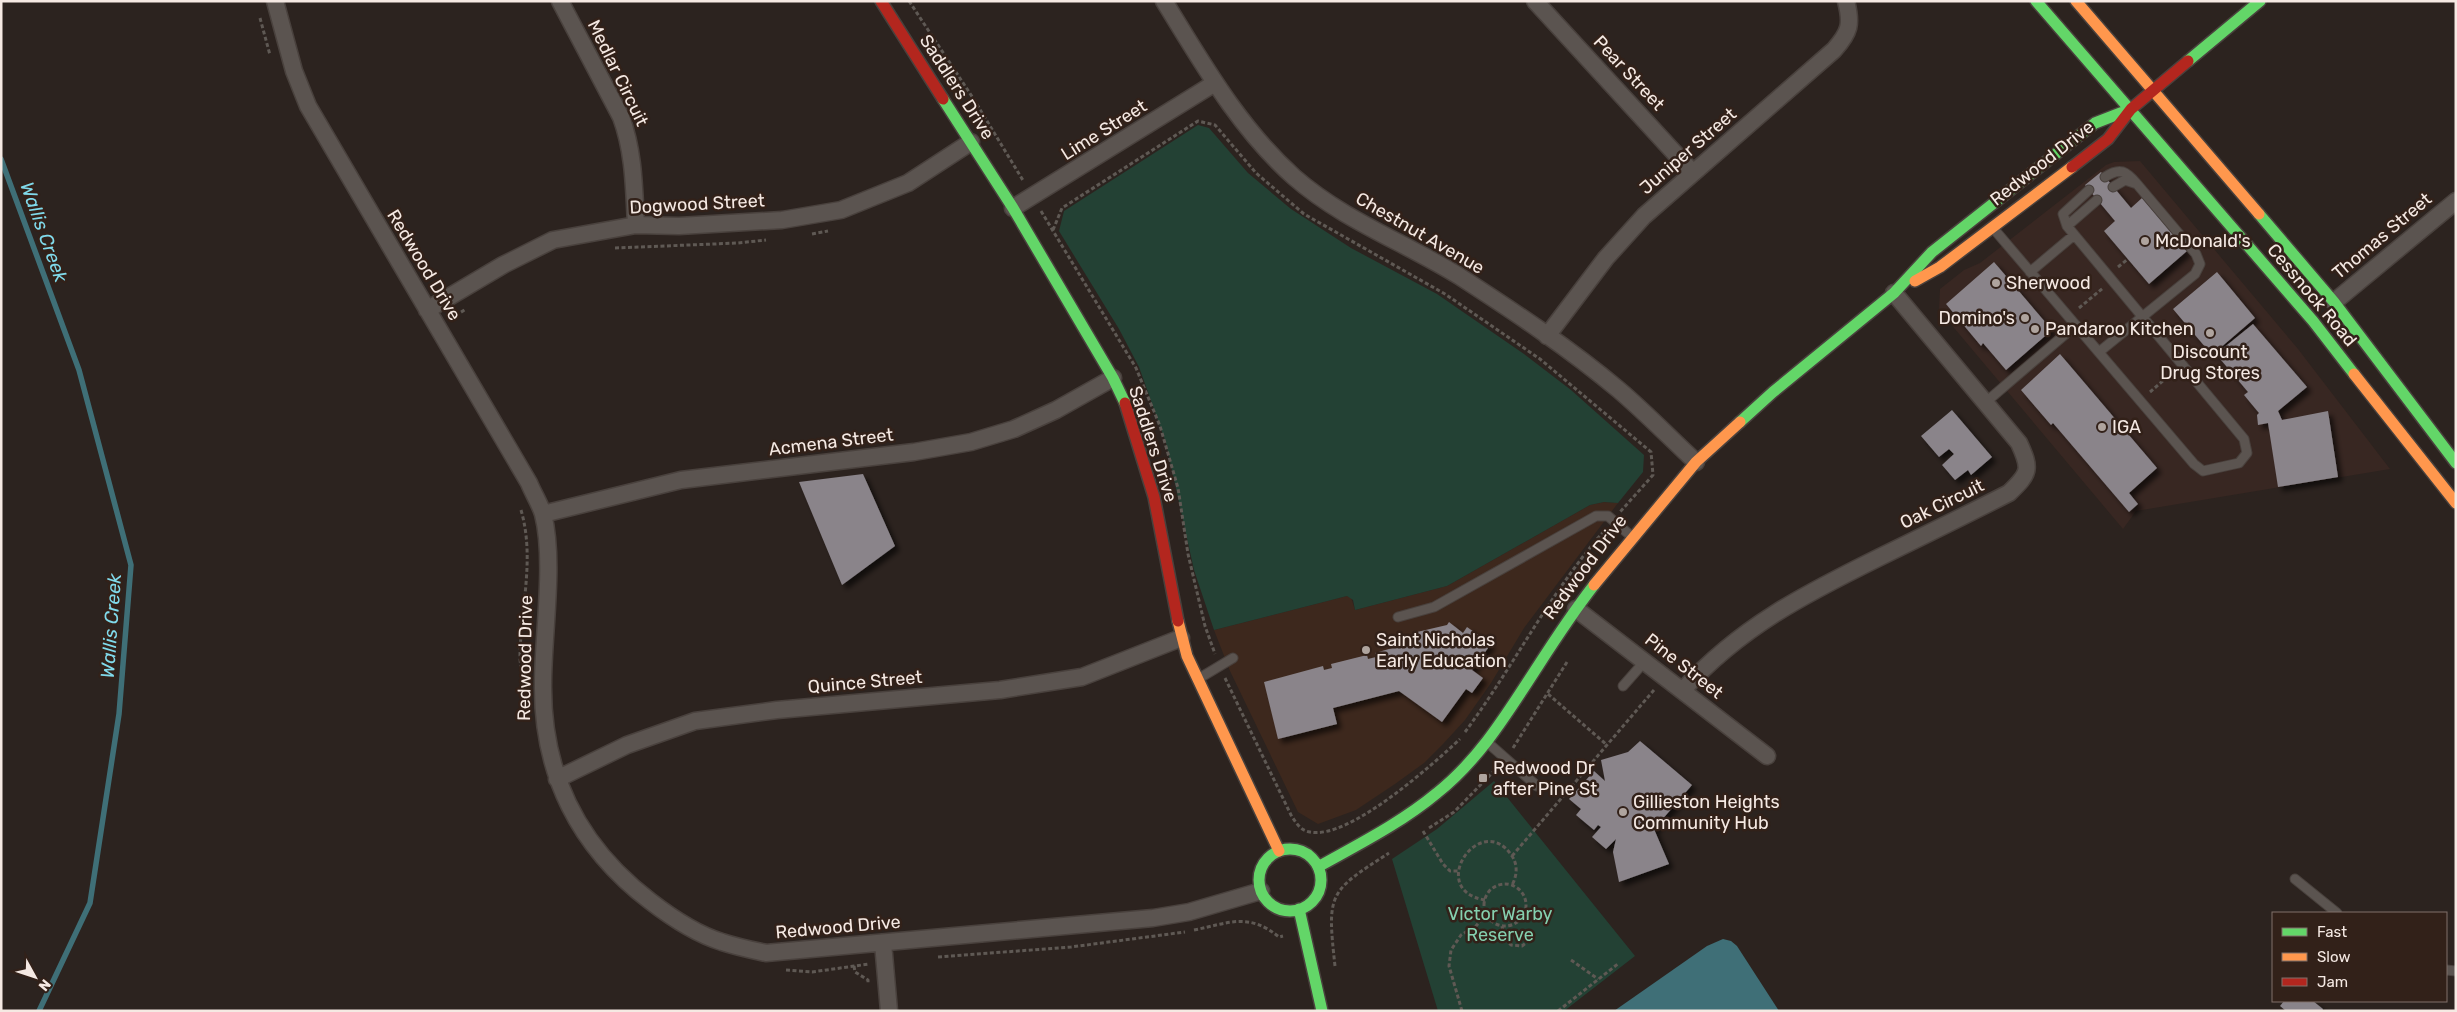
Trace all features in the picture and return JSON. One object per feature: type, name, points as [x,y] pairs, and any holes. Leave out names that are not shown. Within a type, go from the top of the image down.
[{"type":"street","name":"Redwood Drive","points":[[275,1],[294,71],[308,106],[529,483],[542,514],[548,556],[543,684],[544,728],[557,779],[575,817],[598,853],[630,886],[672,918],[721,942],[766,953],[1153,918],[1189,912],[1261,891]]},
{"type":"street","name":"Medlar Circuit","points":[[560,1],[621,117],[627,133],[633,167],[636,225]]},
{"type":"street","name":"Saddlers Drive","points":[[881,1],[1013,208],[1113,378],[1125,404],[1154,497],[1182,638],[1198,679],[1279,851]]},
{"type":"street","name":"Chestnut Avenue","points":[[1164,1],[1215,83],[1247,129],[1294,177],[1349,217],[1458,275],[1547,336],[1619,390],[1696,462]]},
{"type":"street","name":"Pear Street","points":[[1535,1],[1693,173]]},
{"type":"street","name":"Juniper Street","points":[[1547,336],[1606,258],[1644,216],[1834,50],[1846,36],[1851,18],[1846,1]]},
{"type":"street","name":"Cessnock Road","points":[[2036,1],[2312,321],[2456,503]]},
{"type":"street","name":"Cessnock Road","points":[[2076,1],[2334,302],[2456,463]]},
{"type":"street","points":[[2131,109],[2260,1]]},
{"type":"street","name":"Lime Street","points":[[1013,208],[1215,83]]},
{"type":"street","name":"Redwood Drive","points":[[1894,293],[1940,267],[2108,139],[2131,109]]},
{"type":"street","name":"Redwood Drive","points":[[1318,867],[1398,822],[1438,793],[1473,759],[1487,742],[1576,609],[1631,536],[1696,462],[1773,392],[1894,293],[1932,252],[2096,123],[2131,109]]},
{"type":"street","name":"Dogwood Street","points":[[427,310],[503,265],[552,240],[636,225],[679,226],[782,220],[841,210],[908,183],[971,142]]},
{"type":"street","name":"Thomas Street","points":[[2334,302],[2456,201]]},
{"type":"street","name":"Oak Circuit","points":[[1683,690],[1726,647],[1780,609],[1814,589],[2009,493],[2024,478],[2027,461],[2019,442],[1894,293]]},
{"type":"street","name":"Acmena Street","points":[[542,514],[682,480],[914,452],[971,442],[1014,429],[1056,410],[1113,378]]},
{"type":"street","name":"Pine Street","points":[[1576,609],[1767,756]]},
{"type":"street","name":"Quince Street","points":[[557,779],[627,745],[695,721],[776,710],[1000,690],[1082,677],[1182,638]]},
{"type":"street","points":[[1295,849],[1314,860],[1318,867],[1321,882],[1316,896],[1299,909],[1284,910],[1276,908],[1264,898],[1261,891],[1259,875],[1262,867],[1266,860],[1279,851],[1295,849]]},
{"type":"street","points":[[1299,909],[1322,1011]]},
{"type":"street","points":[[883,943],[889,1011]]},
{"type":"lane","points":[[2099,352],[2144,318],[2195,274],[2200,264],[2196,254],[2127,172],[2122,170],[2115,171],[2105,177]]},
{"type":"lane","points":[[2113,187],[2125,180],[2137,184]]},
{"type":"lane","points":[[1992,227],[2194,464],[2203,470],[2239,462],[2247,453],[2244,439],[2067,226],[2063,214],[2066,209],[2089,190]]},
{"type":"lane","points":[[2067,226],[2097,200]]},
{"type":"lane","points":[[2030,272],[2074,235]]},
{"type":"lane","points":[[1986,402],[2076,325]]},
{"type":"lane","points":[[1398,617],[1434,607],[1596,516],[1604,516],[1612,520],[1631,536]]},
{"type":"lane","points":[[1198,679],[1233,658]]},
{"type":"lane","points":[[1623,686],[1645,661]]},
{"type":"lane","points":[[1487,742],[1537,786]]},
{"type":"lane","points":[[2295,879],[2336,912]]},
{"type":"path","points":[[909,1],[973,98],[1021,177]]},
{"type":"path","points":[[1053,230],[1062,208],[1198,121],[1215,125],[1256,173],[1304,214],[1445,294],[1540,359],[1652,452],[1653,475],[1582,555],[1527,636],[1479,714],[1460,739],[1397,794],[1340,828],[1321,831]]},
{"type":"path","points":[[2115,269],[2128,259]]},
{"type":"path","points":[[2088,301],[2105,286]]},
{"type":"path","points":[[2158,385],[2164,380]]},
{"type":"path","points":[[520,507],[525,525],[527,550],[520,655],[525,700]]},
{"type":"path","points":[[1512,856],[1654,690]]},
{"type":"path","points":[[1548,694],[1607,745]]},
{"type":"path","points":[[1423,831],[1443,864],[1450,871],[1459,871]]},
{"type":"path","points":[[1485,900],[1469,894],[1462,886],[1459,871],[1462,858],[1467,850],[1484,842],[1502,846],[1512,856],[1517,869],[1512,885]]},
{"type":"path","points":[[1336,974],[1331,909],[1337,893],[1348,880]]},
{"type":"path","points":[[1498,885],[1512,885],[1523,894],[1526,907],[1524,913],[1515,923],[1502,926],[1490,919],[1486,914],[1485,900],[1488,894],[1498,885]]},
{"type":"path","points":[[1462,1011],[1449,966],[1451,950],[1461,935],[1476,926],[1486,914]]},
{"type":"path","points":[[1502,926],[1504,937],[1511,945],[1522,946],[1532,939]]},
{"type":"path","points":[[1571,960],[1598,979]]},
{"type":"path","points":[[1558,1011],[1619,963]]},
{"type":"path","points":[[776,970],[812,972],[867,964]]},
{"type":"path","points":[[854,966],[855,972],[868,980],[868,988]]},
{"type":"shaded area","points":[[2140,161],[2298,349],[2390,469],[2136,511],[2123,529],[1939,310],[1940,289],[1964,270],[1980,263],[2106,165],[2114,162]]},
{"type":"shaded area","name":"Saint Nicholas Early Education","points":[[1604,502],[1618,503],[1524,628],[1491,683],[1465,720],[1443,744],[1424,763],[1356,810],[1318,824],[1298,812],[1230,671],[1214,630],[1347,596],[1351,597],[1355,610],[1447,586],[1590,505]]},
{"type":"green space","points":[[1198,125],[1209,128],[1248,173],[1291,209],[1351,248],[1437,294],[1524,354],[1571,390],[1644,455],[1643,472],[1618,503],[1604,502],[1590,505],[1447,586],[1355,610],[1353,600],[1347,596],[1214,630],[1194,570],[1166,443],[1139,367],[1119,329],[1059,231],[1064,211]]},
{"type":"green space","name":"Victor Warby Reserve","points":[[1494,781],[1635,956],[1564,1011],[1438,1011],[1392,859],[1437,829]]},
{"type":"water","points":[[1723,939],[1731,941],[1737,946],[1779,1011],[1614,1011],[1707,946]]},
{"type":"building","name":"McDonald's","points":[[2101,172],[2131,208],[2142,198],[2187,251],[2149,284],[2104,231],[2115,221],[2085,185]]},
{"type":"building","points":[[1994,262],[2052,330],[2006,370],[1983,343],[1981,346],[1946,304]]},
{"type":"building","points":[[2217,272],[2255,318],[2212,355],[2173,309]]},
{"type":"building","points":[[2253,324],[2307,387],[2278,411],[2282,420],[2328,411],[2338,477],[2278,487],[2268,423],[2258,425],[2257,415],[2259,413],[2244,395],[2248,392],[2216,354]]},
{"type":"building","points":[[2060,354],[2157,468],[2129,493],[2138,504],[2129,512],[2053,423],[2051,425],[2021,390]]},
{"type":"building","points":[[1952,410],[1992,457],[1971,475],[1968,470],[1955,480],[1942,465],[1954,454],[1949,449],[1939,457],[1921,436]]},
{"type":"building","points":[[863,474],[895,546],[842,585],[799,482]]},
{"type":"building","points":[[1449,622],[1463,633],[1467,627],[1491,644],[1472,670],[1483,678],[1472,693],[1466,689],[1442,722],[1399,691],[1333,708],[1337,724],[1278,739],[1264,682],[1323,666],[1324,670],[1332,668],[1331,664],[1367,655],[1368,659],[1376,657],[1375,653],[1420,640],[1417,632],[1447,625]]},
{"type":"building","name":"Gillieston Heights Community Hub","points":[[1640,741],[1692,785],[1654,829],[1669,864],[1619,882],[1613,852],[1616,839],[1606,849],[1592,837],[1601,827],[1598,825],[1594,830],[1576,815],[1581,809],[1569,799],[1594,771],[1605,781],[1601,760],[1628,752]]},
{"type":"building","points":[[2283,1002],[2314,1002],[2323,1009],[2322,1011],[2286,1011],[2280,1006]]},
{"type":"waterway","name":"Wallis Creek","points":[[1,159],[79,370],[131,565],[119,714],[90,903],[39,1011]]},
{"type":"traffic: fast","points":[[2036,1],[2313,321],[2354,374]]},
{"type":"traffic: fast","points":[[2188,61],[2260,1]]},
{"type":"traffic: fast","points":[[943,99],[1013,208],[1113,378],[1125,403]]},
{"type":"traffic: fast","points":[[1740,422],[1773,392],[1894,293],[1932,252],[2095,123],[2131,109]]},
{"type":"traffic: fast","points":[[2259,214],[2334,302],[2456,463]]},
{"type":"traffic: fast","points":[[1318,867],[1409,814],[1437,793],[1467,765],[1504,717],[1594,585]]},
{"type":"traffic: fast","points":[[1290,849],[1307,854],[1312,858],[1316,863],[1321,880],[1316,897],[1312,902],[1307,906],[1290,911],[1273,906],[1268,902],[1264,897],[1259,880],[1264,863],[1268,858],[1273,854],[1290,849]]},
{"type":"traffic: fast","points":[[1299,909],[1322,1011]]},
{"type":"traffic: slow","points":[[2076,1],[2259,214]]},
{"type":"traffic: slow","points":[[1915,281],[1940,267],[2072,167]]},
{"type":"traffic: slow","points":[[2354,374],[2456,503]]},
{"type":"traffic: slow","points":[[1594,585],[1696,462],[1740,422]]},
{"type":"traffic: slow","points":[[1178,621],[1187,656],[1279,851]]},
{"type":"traffic: jam","points":[[881,1],[943,99]]},
{"type":"traffic: jam","points":[[2072,167],[2108,139],[2131,109],[2188,61]]},
{"type":"traffic: jam","points":[[1125,403],[1154,497],[1178,621]]},
{"type":"place","name":"McDonald's","points":[[2145,241]]},
{"type":"place","name":"Sherwood","points":[[1996,283]]},
{"type":"place","name":"Domino's","points":[[2025,318]]},
{"type":"place","name":"Pandaroo Kitchen","points":[[2035,329]]},
{"type":"place","name":"Discount Drug Stores","points":[[2210,333]]},
{"type":"place","name":"IGA","points":[[2102,427]]},
{"type":"place","name":"Saint Nicholas Early Education","points":[[1366,650]]},
{"type":"place","name":"Redwood Dr after Pine St","points":[[1483,778]]},
{"type":"place","name":"Gillieston Heights Community Hub","points":[[1623,812]]}]
